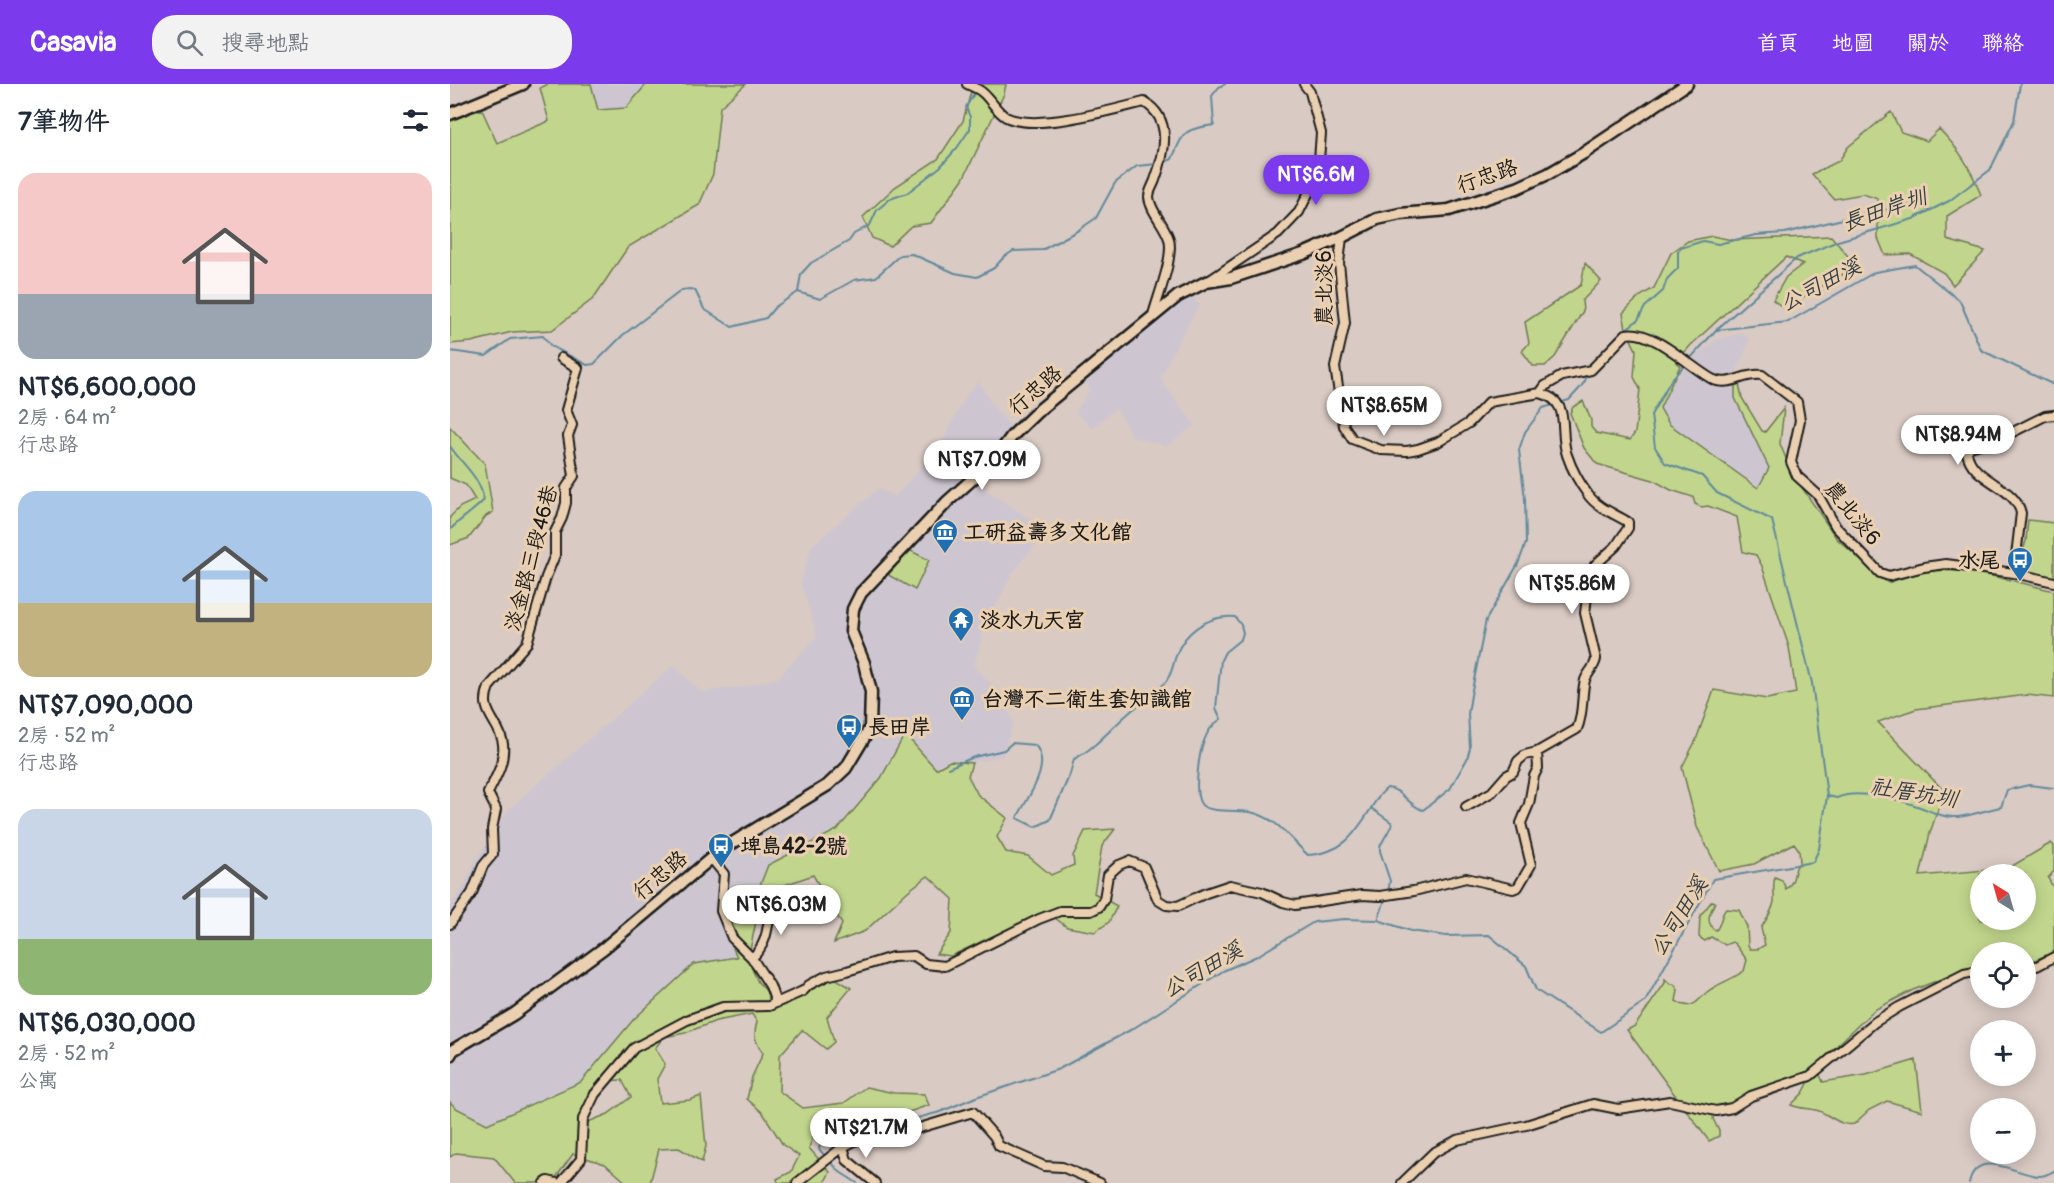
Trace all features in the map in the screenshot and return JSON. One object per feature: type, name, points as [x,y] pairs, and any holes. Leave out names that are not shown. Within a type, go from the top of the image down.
[{"type":"street","points":[[450,114],[523,84]]},
{"type":"street","points":[[1206,282],[1278,234],[1299,212],[1318,174],[1321,133],[1310,92],[1304,84]]},
{"type":"street","name":"行忠路","points":[[450,1055],[453,1050],[514,1014],[604,948],[721,850],[828,785],[846,768],[870,728],[871,692],[864,663],[851,631],[851,616],[861,593],[948,501],[994,459],[1012,436],[1039,410],[1121,345],[1153,315],[1178,296],[1206,282],[1255,271],[1304,254],[1377,219],[1400,214],[1449,210],[1517,188],[1548,174],[1584,153],[1686,84]]},
{"type":"street","points":[[970,86],[982,92],[1004,116],[1017,121],[1035,122],[1080,117],[1144,102],[1154,108],[1161,120],[1165,147],[1149,199],[1169,240],[1169,256],[1153,315]]},
{"type":"street","name":"農北淡6","points":[[1342,237],[1339,263],[1345,323],[1335,368],[1344,426],[1352,439],[1381,450],[1407,451],[1438,442],[1469,423],[1490,402],[1540,393],[1545,386],[1562,376],[1587,371],[1626,334],[1632,333],[1659,343],[1715,381],[1729,382],[1756,374],[1762,375],[1797,402],[1800,420],[1791,462],[1797,476],[1818,495],[1836,527],[1880,573],[1889,576],[1946,564],[2014,573]]},
{"type":"street","name":"淡金路三段46巷","points":[[450,924],[472,893],[483,866],[493,854],[492,830],[496,809],[488,793],[501,765],[503,742],[485,704],[486,694],[489,687],[528,643],[546,577],[555,555],[555,531],[566,503],[566,488],[574,476],[568,436],[572,425],[566,410],[578,368],[561,358]]},
{"type":"street","points":[[1466,807],[1492,792],[1506,776],[1513,772],[1518,761],[1525,755],[1537,752],[1579,726],[1583,711],[1583,688],[1596,659],[1585,613],[1589,580],[1595,565],[1616,546],[1628,528],[1628,522],[1595,503],[1579,482],[1566,453],[1561,408],[1556,400],[1540,393]]},
{"type":"street","points":[[2054,415],[2037,420],[2003,437],[1970,447],[1967,452],[1973,467],[1997,484],[2019,505],[2021,513],[2014,573],[2054,582]]},
{"type":"street","points":[[561,1183],[581,1159],[583,1119],[595,1094],[634,1048],[687,1020],[723,1007],[752,1005],[763,1007],[776,1003],[803,991],[826,976],[892,957],[914,956],[926,964],[945,966],[1039,919],[1060,911],[1091,911],[1099,907],[1104,899],[1108,875],[1119,865],[1129,861],[1144,867],[1158,900],[1166,905],[1178,906],[1206,892],[1230,885],[1262,892],[1282,902],[1295,905],[1362,895],[1380,896],[1414,891],[1466,878],[1513,889],[1518,887],[1531,865],[1521,822],[1529,804],[1534,776],[1538,768],[1537,752]]},
{"type":"street","points":[[711,858],[724,874],[721,911],[732,938],[753,958],[770,986],[776,1003]]},
{"type":"street","points":[[753,958],[762,949],[769,931],[769,915],[773,902],[781,893]]},
{"type":"street","points":[[2036,966],[2054,957]]},
{"type":"street","points":[[1402,1183],[1433,1153],[1457,1140],[1527,1125],[1593,1104],[1618,1109],[1670,1101],[1716,1111],[1732,1108],[1751,1096],[1810,1076],[1883,1017],[1970,973]]},
{"type":"street","points":[[797,1183],[843,1147],[861,1138],[906,1132],[973,1112],[994,1136],[999,1146],[1044,1166],[1062,1167],[1100,1183]]},
{"type":"street","points":[[843,1147],[847,1160],[875,1183]]},
{"type":"street","points":[[545,1183],[548,1181],[556,1183]]},
{"type":"shaded area","points":[[591,84],[644,84],[645,86],[626,108],[597,110]]},
{"type":"shaded area","points":[[1190,292],[1199,305],[1160,379],[1195,425],[1166,446],[1133,437],[1116,408],[1092,428],[1076,412],[1090,389],[1080,375]]},
{"type":"shaded area","points":[[1743,333],[1750,340],[1735,375],[1735,398],[1770,468],[1758,488],[1669,424],[1660,408],[1673,383],[1699,353],[1717,340]]},
{"type":"shaded area","points":[[979,381],[996,411],[1016,431],[979,486],[1047,530],[1013,572],[983,631],[974,666],[1004,698],[1013,723],[1002,756],[972,763],[950,761],[936,770],[905,735],[881,778],[837,830],[768,865],[750,911],[737,957],[634,1019],[581,1082],[487,1124],[456,1108],[450,1102],[450,907],[465,884],[475,861],[509,809],[673,666],[702,692],[743,687],[778,678],[817,636],[801,583],[811,547],[879,488],[895,497],[942,443],[966,396]]},
{"type":"green space","points":[[548,84],[591,84],[598,110],[626,108],[645,86],[644,84],[746,84],[720,107],[713,174],[699,205],[628,247],[593,299],[552,330],[512,332],[471,342],[450,344],[450,116],[482,110],[497,143],[549,121],[540,88]]},
{"type":"green space","points":[[973,84],[1006,84],[1004,94],[963,179],[931,223],[911,226],[890,246],[872,238],[863,217],[895,187],[938,159],[963,121]]},
{"type":"green space","points":[[1891,112],[1901,132],[1927,141],[1939,129],[1964,159],[1981,195],[1947,216],[1947,240],[1985,251],[1953,285],[1944,273],[1910,254],[1885,255],[1878,238],[1878,199],[1863,194],[1834,199],[1812,174],[1839,161],[1848,147]]},
{"type":"green space","points":[[1712,236],[1732,240],[1831,236],[1852,261],[1849,271],[1789,305],[1788,311],[1773,300],[1786,277],[1803,264],[1786,257],[1691,345],[1676,362],[1680,366],[1660,408],[1669,424],[1758,488],[1769,468],[1735,398],[1735,386],[1739,384],[1742,398],[1762,431],[1765,432],[1784,408],[1780,444],[1792,473],[1837,539],[1888,583],[1915,574],[1949,571],[2003,578],[2054,591],[2054,698],[2027,695],[1916,709],[1878,722],[1944,791],[1930,833],[1920,876],[1970,872],[1970,930],[2036,930],[2036,864],[2016,864],[2051,843],[2054,846],[2054,871],[2048,878],[2054,889],[2054,952],[2036,960],[2036,942],[1970,942],[1970,968],[1913,990],[1874,1010],[1825,1057],[1817,1068],[1823,1082],[1866,1075],[1916,1060],[1922,1111],[1887,1101],[1869,1110],[1854,1124],[1845,1124],[1819,1111],[1791,1105],[1803,1093],[1810,1080],[1807,1075],[1714,1114],[1713,1119],[1719,1136],[1709,1141],[1627,1030],[1635,1026],[1665,983],[1665,979],[1670,984],[1674,984],[1678,990],[1676,1001],[1688,1005],[1697,1002],[1708,991],[1744,971],[1747,960],[1735,944],[1732,942],[1725,945],[1711,937],[1705,941],[1699,937],[1700,916],[1712,901],[1715,902],[1709,918],[1713,929],[1716,930],[1726,909],[1739,910],[1747,927],[1748,945],[1750,949],[1758,949],[1765,945],[1761,928],[1773,906],[1775,877],[1782,880],[1786,889],[1792,882],[1800,862],[1799,850],[1794,843],[1754,864],[1719,871],[1697,827],[1682,767],[1696,740],[1714,690],[1767,699],[1796,693],[1789,647],[1762,566],[1756,555],[1743,552],[1737,517],[1708,506],[1701,507],[1695,504],[1693,497],[1671,490],[1653,480],[1597,464],[1584,448],[1570,413],[1573,407],[1583,401],[1591,420],[1591,427],[1596,433],[1630,440],[1635,433],[1640,389],[1634,377],[1636,350],[1626,329],[1623,313],[1639,297],[1654,288],[1671,253],[1688,241]]},
{"type":"green space","points":[[1585,263],[1601,281],[1582,301],[1583,311],[1555,357],[1545,366],[1533,366],[1522,351],[1529,343],[1525,322],[1581,285]]},
{"type":"green space","points":[[450,427],[485,464],[493,512],[486,516],[469,538],[450,545],[450,517],[460,507],[475,500],[466,485],[450,478]]},
{"type":"green space","points":[[2028,520],[2054,523],[2054,580],[2024,569],[2019,564],[2026,541]]},
{"type":"green space","points":[[909,550],[929,560],[915,590],[888,573]]},
{"type":"green space","points":[[905,734],[936,769],[950,761],[972,763],[968,776],[978,795],[1007,818],[997,837],[1006,852],[1028,856],[1051,875],[1074,865],[1073,856],[1085,831],[1115,829],[1102,846],[1094,893],[1117,906],[1109,922],[1095,932],[1067,927],[1046,911],[951,956],[936,954],[951,933],[953,899],[928,876],[908,891],[865,931],[834,943],[842,924],[813,875],[776,888],[756,921],[748,960],[758,982],[779,1005],[835,978],[851,988],[827,1017],[834,1042],[826,1049],[802,1030],[780,1055],[779,1091],[803,1108],[844,1103],[866,1087],[894,1093],[924,1094],[929,1105],[886,1120],[835,1126],[815,1131],[809,1148],[830,1172],[824,1183],[778,1183],[777,1179],[791,1172],[799,1156],[783,1145],[763,1113],[747,1099],[752,1077],[763,1053],[756,1038],[757,1022],[752,1014],[716,1021],[685,1033],[664,1037],[655,1048],[665,1064],[657,1079],[660,1103],[690,1100],[701,1096],[706,1146],[702,1162],[679,1148],[659,1149],[650,1183],[627,1183],[605,1164],[573,1154],[552,1183],[515,1183],[494,1157],[456,1153],[450,1157],[450,1102],[456,1108],[487,1124],[581,1082],[634,1019],[694,964],[737,957],[720,920],[750,911],[768,865],[837,830],[881,778]],"holes":[[[622,1080],[631,1097],[608,1114],[588,1122],[579,1119],[590,1092],[602,1081]]]},
{"type":"waterway","points":[[798,292],[801,274],[811,263],[849,241],[854,234],[870,225],[877,210],[890,199],[907,193],[940,167],[957,148],[970,129],[970,117],[966,107],[980,84]]},
{"type":"waterway","points":[[1163,163],[1172,159],[1182,137],[1190,130],[1214,125],[1212,96],[1219,87],[1225,84]]},
{"type":"waterway","name":"長田岸圳","points":[[1716,330],[1797,258],[1838,241],[1913,219],[1949,201],[1990,170],[2014,121],[2020,84]]},
{"type":"waterway","points":[[450,351],[486,356],[510,339],[543,336],[551,346],[587,365],[594,364],[623,335],[682,290],[695,290],[704,309],[732,327],[766,318],[775,307],[798,292],[820,299],[854,280],[876,277],[900,255],[912,254],[955,273],[977,277],[994,268],[1013,251],[1042,250],[1077,231],[1096,218],[1115,183],[1137,166],[1158,164]]},
{"type":"waterway","points":[[1594,362],[1618,335],[1638,320],[1645,307],[1663,291],[1667,279],[1678,268],[1678,252],[1681,248],[1703,241],[1718,244],[1756,235],[1785,233],[1906,206],[1930,210]]},
{"type":"waterway","name":"公司田溪","points":[[826,1157],[819,1149],[823,1136],[843,1129],[884,1127],[940,1112],[976,1097],[1059,1069],[1134,1028],[1223,971],[1257,956],[1314,922],[1344,919],[1378,920],[1411,931],[1446,936],[1489,935],[1526,966],[1536,990],[1601,1032],[1645,1002],[1713,879],[1813,862],[1819,849],[1827,796],[1812,683],[1772,520],[1717,493],[1702,476],[1665,463],[1655,447],[1651,415],[1671,380],[1716,330],[1788,322],[1875,272],[1915,265],[1960,301],[1981,350],[2054,385]]},
{"type":"waterway","points":[[948,768],[974,757],[1004,750],[1012,743],[1035,745],[1040,753],[1040,772],[1017,818],[1035,827],[1050,820],[1074,759],[1096,744],[1162,686],[1169,676],[1178,650],[1191,632],[1212,620],[1235,617],[1243,633],[1241,639],[1225,652],[1221,660],[1216,708],[1221,719],[1209,731],[1200,754],[1197,791],[1201,804],[1210,809],[1260,815],[1275,823],[1308,855],[1329,851],[1345,842],[1352,836],[1377,798],[1387,788],[1397,791],[1413,805],[1423,810],[1450,789],[1467,759],[1470,748],[1468,714],[1486,620],[1518,564],[1526,543],[1525,499],[1519,450],[1525,432],[1543,408],[1569,400],[1585,381],[1586,374]]},
{"type":"waterway","points":[[450,446],[474,477],[484,500],[450,530]]},
{"type":"waterway","name":"社厝坑圳","points":[[1827,796],[1837,798],[1855,794],[1878,796],[1956,817],[2001,807],[2007,790],[2029,785],[2054,788]]},
{"type":"waterway","points":[[1371,808],[1392,825],[1380,846],[1390,881],[1388,892]]},
{"type":"waterway","points":[[1378,920],[1386,897]]},
{"type":"waterway","name":"公司田溪","points":[[830,1161],[840,1172],[857,1183]]},
{"type":"waterway","points":[[1969,1183],[1973,1172],[1980,1166],[1999,1166],[2040,1176],[2054,1171]]},
{"type":"place","name":"工研益壽多文化館","points":[[945,555]]},
{"type":"place","name":"水尾","points":[[2020,583]]},
{"type":"place","name":"淡水九天宮","points":[[961,643]]},
{"type":"place","name":"台灣不二衛生套知識館","points":[[962,722]]},
{"type":"place","name":"長田岸","points":[[849,750]]},
{"type":"place","name":"埤島42-2號","points":[[721,869]]}]
